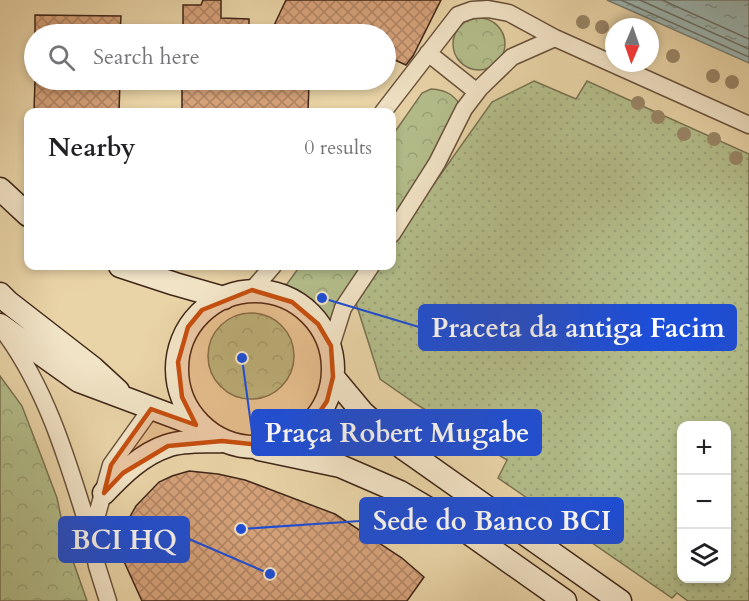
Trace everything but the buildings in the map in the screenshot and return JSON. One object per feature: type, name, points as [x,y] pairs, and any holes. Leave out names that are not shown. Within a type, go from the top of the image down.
[{"type":"main road","points":[[0,189],[24,211]]},
{"type":"main road","points":[[133,270],[224,298]]},
{"type":"main road","points":[[222,441],[202,427],[190,413],[182,397],[178,380],[178,362],[188,327],[202,310],[224,298],[252,290],[271,293],[306,311],[318,324],[331,346],[333,377],[327,401],[314,422],[294,438],[271,446],[249,447]]},
{"type":"main road","points":[[0,294],[93,368],[126,398]]},
{"type":"main road","points":[[0,326],[79,381],[202,427]]},
{"type":"main road","points":[[333,377],[363,413],[403,448],[620,601]]},
{"type":"main road","points":[[104,493],[123,473],[151,454],[168,446],[222,441],[340,466],[400,492],[464,529],[565,601]]},
{"type":"street","points":[[386,108],[458,15],[472,10],[488,9],[509,13],[528,21],[555,38],[749,125]]},
{"type":"street","points":[[396,228],[437,162],[464,110],[477,92],[512,57],[555,38]]},
{"type":"street","points":[[428,53],[477,92]]},
{"type":"street","points":[[252,290],[270,270]]},
{"type":"street","points":[[331,346],[343,308],[368,270]]},
{"type":"street","points":[[0,326],[19,353],[40,393],[60,441],[92,536],[97,566],[108,601]]},
{"type":"street","points":[[92,536],[111,465],[152,409]]},
{"type":"highlighted area","points":[[252,290],[292,302],[318,324],[331,346],[333,377],[327,401],[313,422],[294,438],[271,446],[222,441],[168,446],[123,473],[104,493],[111,465],[151,409],[196,425],[182,397],[178,362],[188,327],[202,310]]},
{"type":"green space","points":[[479,18],[489,20],[497,26],[503,34],[505,44],[503,54],[497,62],[489,68],[479,70],[469,68],[461,62],[455,54],[453,44],[455,34],[461,26],[469,20]]},
{"type":"green space","points":[[534,81],[576,99],[587,81],[749,154],[749,601],[688,601],[677,593],[672,598],[498,478],[507,460],[380,379],[355,300],[374,270],[396,270],[396,237],[492,102]]},
{"type":"green space","points":[[431,89],[442,91],[450,95],[464,109],[396,220],[396,130],[422,93]]},
{"type":"green space","points":[[297,270],[362,270],[332,314],[332,327],[306,299],[273,287],[287,284]]},
{"type":"green space","points":[[251,313],[275,320],[287,332],[294,356],[287,380],[275,392],[251,399],[227,392],[215,380],[208,356],[215,332],[227,320]]},
{"type":"green space","points":[[0,376],[22,406],[57,498],[66,541],[87,601],[0,601]]},
{"type":"water","points":[[607,0],[749,0],[749,63],[659,23],[659,18],[648,18]]},
{"type":"place","name":"Praceta da antiga Facim","points":[[322,298]]},
{"type":"place","name":"Praça Robert Mugabe","points":[[242,358]]},
{"type":"place","name":"Sede do Banco BCI","points":[[241,529]]},
{"type":"place","name":"BCI HQ","points":[[270,574]]}]
